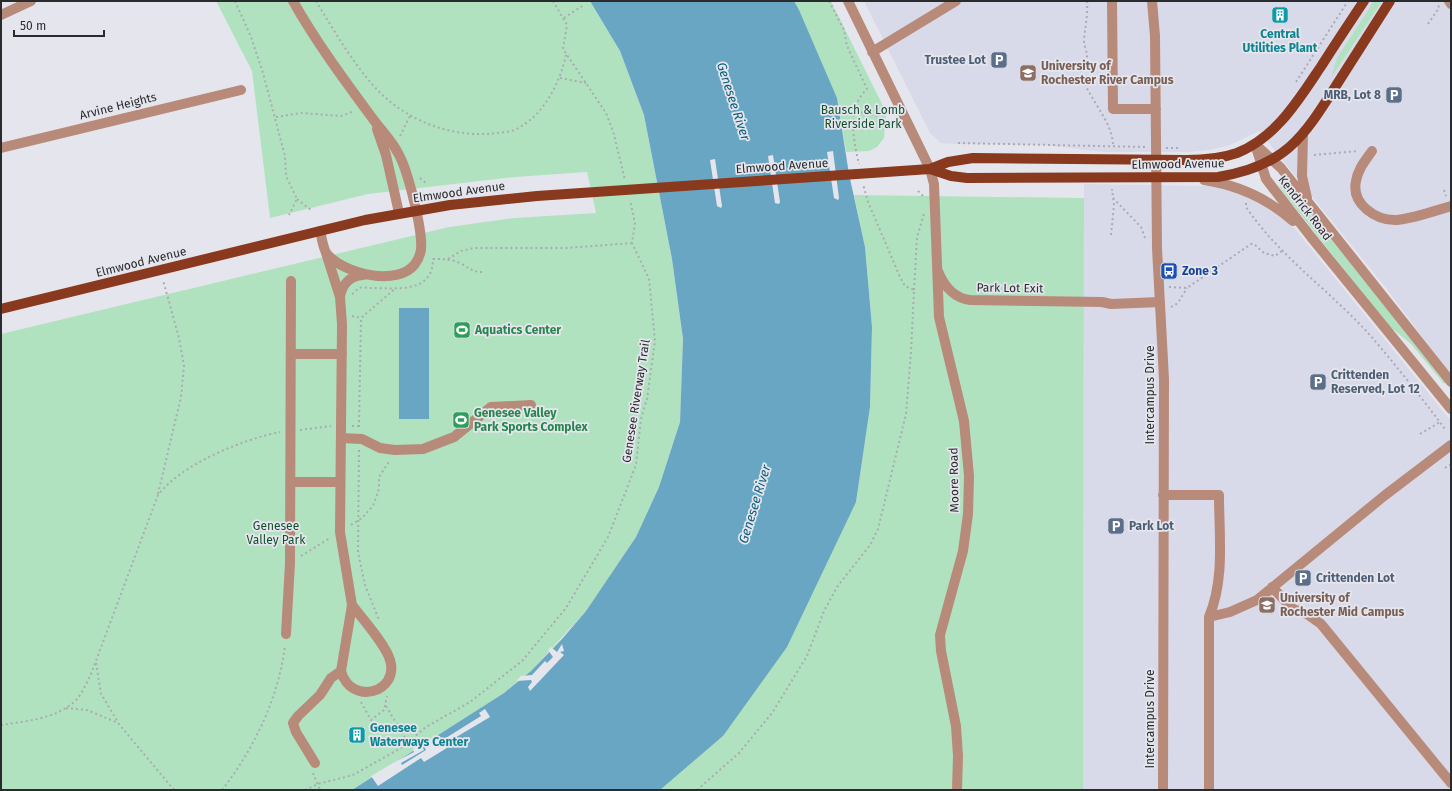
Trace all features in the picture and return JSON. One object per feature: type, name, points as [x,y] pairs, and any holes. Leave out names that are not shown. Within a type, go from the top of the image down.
[{"type":"main road","name":"Elmwood Avenue","points":[[1,310],[320,231],[415,210],[516,198],[625,189],[930,169],[948,162],[973,158],[1207,160],[1228,156],[1255,144],[1292,110],[1364,1]]},
{"type":"main road","name":"Elmwood Avenue","points":[[930,169],[942,174],[967,178],[1218,178],[1236,175],[1272,160],[1303,135],[1390,1]]},
{"type":"street","points":[[1,15],[31,1]]},
{"type":"street","points":[[293,1],[320,43],[399,153],[410,188],[421,242],[419,257],[406,272],[398,274],[357,276],[348,280],[342,288],[340,297],[342,354],[340,532],[352,605],[341,671],[344,680],[358,691],[374,691],[382,687],[388,680],[391,672],[389,656],[352,605]]},
{"type":"street","name":"Moore Road","points":[[848,1],[930,169],[935,191],[936,266],[939,317],[964,421],[969,476],[968,514],[963,551],[940,635],[941,651],[956,726],[958,756],[957,790]]},
{"type":"street","points":[[872,52],[956,1]]},
{"type":"street","points":[[1112,1],[1113,109],[1156,109]]},
{"type":"street","name":"Intercampus Drive","points":[[1152,1],[1155,36],[1156,109],[1159,143],[1156,199],[1164,305],[1163,790]]},
{"type":"street","name":"Arvine Heights","points":[[1,148],[241,90]]},
{"type":"street","points":[[374,120],[386,155],[399,213]]},
{"type":"street","points":[[1303,135],[1302,176],[1308,202]]},
{"type":"street","name":"Kendrick Road","points":[[1255,144],[1281,168],[1451,382]]},
{"type":"street","name":"Kendrick Road","points":[[1255,144],[1266,178],[1311,237],[1451,409]]},
{"type":"street","points":[[1367,151],[1355,182],[1358,197],[1364,208],[1380,217],[1397,220],[1451,206]]},
{"type":"street","points":[[1194,178],[1228,184],[1252,193],[1282,211],[1311,237]]},
{"type":"street","points":[[320,231],[340,297]]},
{"type":"street","points":[[326,253],[346,268],[366,275]]},
{"type":"street","name":"Park Lot Exit","points":[[936,266],[942,281],[947,288],[952,293],[964,299],[1164,305]]},
{"type":"street","points":[[286,634],[290,563],[291,281]]},
{"type":"street","points":[[291,354],[342,354]]},
{"type":"street","points":[[341,438],[362,440],[380,448],[396,450],[423,449],[443,443],[464,430],[482,412],[491,407],[530,405]]},
{"type":"street","points":[[1209,617],[1230,612],[1256,600],[1384,496],[1451,445]]},
{"type":"street","points":[[291,482],[340,482]]},
{"type":"street","points":[[1163,495],[1219,494],[1219,572],[1214,604],[1209,617],[1209,790]]},
{"type":"street","points":[[1272,587],[1292,610],[1307,614],[1321,624],[1451,783]]},
{"type":"street","points":[[315,763],[296,732],[293,723],[298,716],[320,695],[331,678],[341,671]]},
{"type":"path","points":[[235,1],[251,37],[276,117],[285,156],[286,176],[297,199],[311,210]]},
{"type":"path","points":[[316,1],[377,89],[410,116],[442,128],[474,135],[514,130],[526,123],[541,108],[560,78],[566,55]]},
{"type":"path","points":[[448,259],[461,251],[474,248],[566,248],[632,243],[635,223],[625,189],[610,122],[587,83],[566,55],[563,48],[567,25],[553,1]]},
{"type":"path","points":[[829,1],[844,30],[847,46],[866,89],[860,98],[853,123],[853,139],[860,172]]},
{"type":"path","points":[[1087,1],[1087,22],[1084,42],[1087,56],[1082,67],[1082,76],[1105,121],[1113,141]]},
{"type":"path","points":[[1295,84],[1348,1]]},
{"type":"path","points":[[1428,24],[1439,8],[1438,1]]},
{"type":"path","points":[[564,18],[582,6]]},
{"type":"path","points":[[560,78],[587,83]]},
{"type":"path","points":[[276,117],[301,113],[341,116],[354,111]]},
{"type":"path","points":[[856,111],[880,116]]},
{"type":"path","points":[[958,142],[1146,147]]},
{"type":"path","points":[[1159,143],[1186,148]]},
{"type":"path","points":[[1314,155],[1367,151]]},
{"type":"path","points":[[862,179],[868,202],[900,277],[905,286],[914,290]]},
{"type":"path","points":[[918,191],[925,200]]},
{"type":"path","points":[[1111,235],[1114,205],[1112,197],[1141,227],[1146,239]]},
{"type":"path","points":[[289,215],[297,199]]},
{"type":"path","points":[[1246,203],[1246,207],[1261,228],[1282,251],[1368,334],[1445,429]]},
{"type":"path","points":[[697,790],[739,753],[772,713],[808,656],[824,611],[837,587],[870,545],[878,529],[906,414],[917,237],[924,212]]},
{"type":"path","name":"Genesee Riverway Trail","points":[[304,790],[318,784],[353,775],[408,743],[426,727],[462,708],[478,697],[530,653],[566,608],[602,547],[615,521],[636,465],[642,419],[647,399],[655,330],[650,285],[646,270],[632,243]]},
{"type":"path","points":[[1164,305],[1178,302],[1187,288],[1251,244],[1254,244],[1264,253],[1276,256],[1282,251]]},
{"type":"path","points":[[1,725],[42,718],[65,708],[80,694],[91,674],[158,495],[181,397],[184,366],[179,338],[161,271]]},
{"type":"path","points":[[382,625],[369,597],[358,552],[358,454],[364,434],[358,426],[361,318],[396,288]]},
{"type":"path","points":[[1167,288],[1187,288]]},
{"type":"path","points":[[1420,434],[1440,422]]},
{"type":"path","points":[[158,495],[174,479],[227,449],[260,437],[291,431],[341,426],[358,426]]},
{"type":"path","points":[[290,563],[340,532],[367,513],[376,499],[379,478],[396,450]]},
{"type":"path","points":[[1445,468],[1451,464]]},
{"type":"path","points":[[222,790],[247,752],[270,707],[281,670],[286,634]]},
{"type":"path","points":[[96,661],[101,694],[112,714],[174,790]]},
{"type":"path","points":[[382,696],[386,693],[386,706],[408,743]]},
{"type":"path","points":[[366,700],[360,699],[371,720],[386,706]]},
{"type":"path","points":[[65,708],[87,710],[118,723]]},
{"type":"path","points":[[315,763],[309,766],[320,790]]},
{"type":"shaded area","points":[[864,1],[1451,1],[1451,376],[1386,288],[1259,131],[1230,145],[1210,150],[1189,152],[1104,152],[1044,145],[941,143],[930,133]]},
{"type":"shaded area","name":"University of Rochester Mid Campus","points":[[1084,184],[1209,186],[1229,189],[1258,200],[1288,222],[1296,230],[1451,421],[1451,790],[1083,790]]},
{"type":"green space","name":"Genesee Valley Park","points":[[216,1],[590,1],[620,51],[644,115],[672,259],[683,340],[680,422],[659,487],[636,537],[586,611],[531,671],[504,693],[352,790],[1,790],[1,334],[449,227],[514,218],[596,213],[587,172],[515,177],[368,194],[270,218],[252,71]]},
{"type":"green space","name":"Bausch & Lomb Riverside Park","points":[[794,1],[831,1],[886,112],[884,138],[877,147],[869,151],[846,152],[837,98]]},
{"type":"green space","points":[[1374,1],[1382,1],[1331,78],[1337,58]]},
{"type":"green space","points":[[1284,182],[1447,382],[1444,384],[1411,344],[1389,326],[1286,196],[1279,186]]},
{"type":"green space","points":[[854,195],[1084,198],[1083,790],[660,790],[723,736],[856,502],[870,407],[872,327],[865,247]]},
{"type":"water","name":"Genesee River","points":[[590,1],[794,1],[799,10],[837,98],[849,174],[865,247],[872,327],[870,407],[856,502],[787,647],[723,736],[660,790],[352,790],[504,693],[531,671],[562,639],[586,611],[636,537],[659,487],[680,422],[683,339],[672,259],[644,115],[620,51]],"holes":[[[833,151],[839,198],[838,200],[834,198],[827,152]],[[773,155],[780,202],[779,204],[775,203],[768,156]],[[715,159],[722,206],[721,208],[717,206],[710,160]]]},
{"type":"water","points":[[399,308],[429,308],[429,419],[399,419]]},
{"type":"pier","points":[[562,644],[564,651],[560,652],[564,655],[530,691],[528,687],[532,682],[531,680],[516,681],[521,676],[532,675],[545,661],[547,663],[553,657],[548,650],[551,647],[557,652]]},
{"type":"pier","points":[[485,709],[490,717],[453,739],[455,743],[424,762],[421,758],[378,786],[371,776],[414,752],[413,749],[421,744],[424,750],[401,763],[402,765],[426,750],[424,746],[426,745],[423,743],[431,738],[435,740],[439,737],[441,741],[481,716],[479,713]]},
{"type":"place","name":"Central Utilities Plant","points":[[1280,15]]},
{"type":"place","name":"Trustee Lot","points":[[999,60]]},
{"type":"place","name":"University of Rochester River Campus","points":[[1028,73]]},
{"type":"place","name":"MRB, Lot 8","points":[[1394,95]]},
{"type":"place","name":"Zone 3","points":[[1169,271]]},
{"type":"place","name":"Aquatics Center","points":[[462,330]]},
{"type":"place","name":"Crittenden Reserved, Lot 12","points":[[1318,382]]},
{"type":"place","name":"Genesee Valley Park Sports Complex","points":[[461,420]]},
{"type":"place","name":"Park Lot","points":[[1116,526]]},
{"type":"place","name":"Crittenden Lot","points":[[1303,578]]},
{"type":"place","name":"University of Rochester Mid Campus","points":[[1267,605]]},
{"type":"place","name":"Genesee Waterways Center","points":[[357,735]]}]
